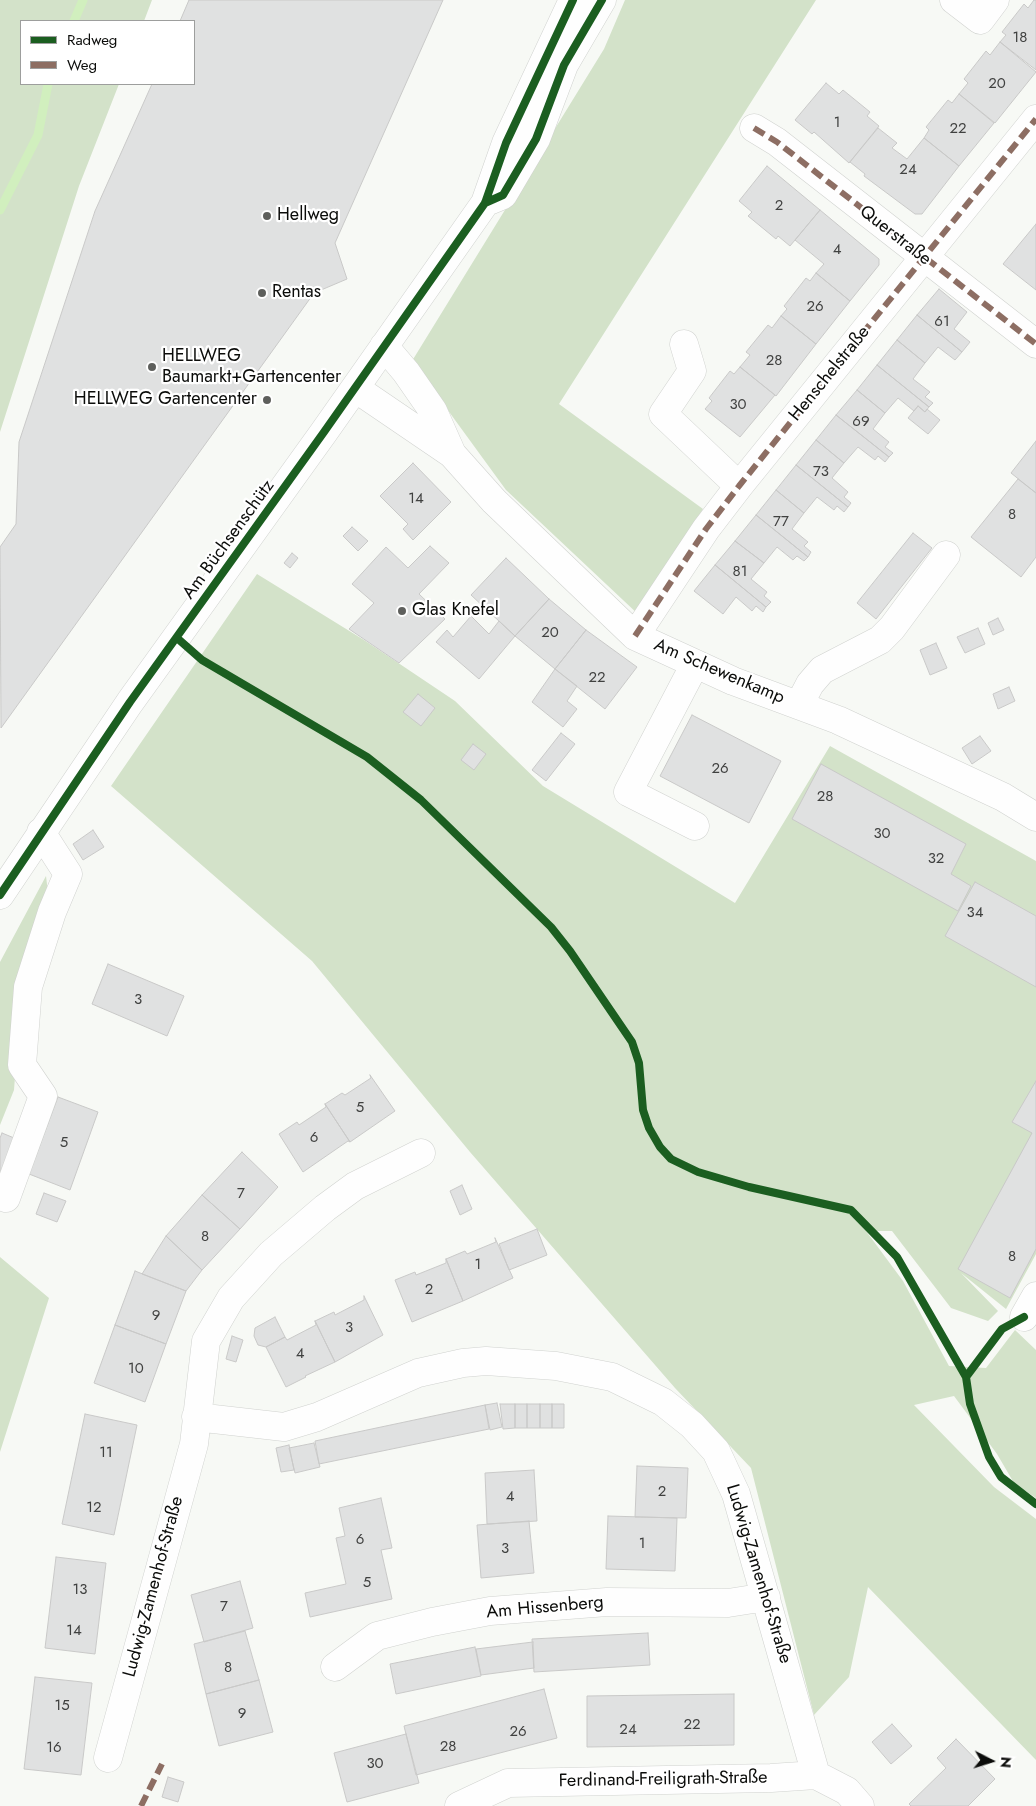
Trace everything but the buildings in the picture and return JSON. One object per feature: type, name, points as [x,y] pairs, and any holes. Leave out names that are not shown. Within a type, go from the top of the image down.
[{"type":"street","name":"Am Büchsenschütz","points":[[0,895],[40,832],[130,702],[485,203],[506,143],[573,0]]},
{"type":"street","name":"Am Büchsenschütz","points":[[485,203],[503,195],[536,139],[564,65],[602,0]]},
{"type":"street","points":[[954,0],[980,20],[995,0]]},
{"type":"street","name":"Henschelstraße","points":[[635,636],[706,529],[739,486],[1036,119]]},
{"type":"street","name":"Querstraße","points":[[754,128],[776,142],[1036,344]]},
{"type":"street","points":[[684,344],[692,371],[663,414],[739,486]]},
{"type":"street","name":"Am Schewenkamp","points":[[384,346],[406,372],[433,411],[452,454]]},
{"type":"street","name":"Am Schewenkamp","points":[[355,388],[452,454],[494,501],[635,636],[695,664],[838,720],[994,792],[1036,817]]},
{"type":"street","points":[[799,705],[810,684],[822,670],[880,640],[892,628],[946,555]]},
{"type":"street","points":[[695,664],[628,792],[695,826]]},
{"type":"street","points":[[6,1198],[43,1096],[22,1065],[28,987],[52,912],[68,874],[40,832]]},
{"type":"street","name":"Ludwig-Zamenhof-Straße","points":[[108,1758],[194,1444],[206,1341],[232,1298],[270,1254],[355,1186],[421,1153]]},
{"type":"street","name":"Ludwig-Zamenhof-Straße","points":[[196,1417],[284,1427],[317,1417],[418,1373],[462,1363],[509,1362],[556,1366],[612,1377],[663,1402],[692,1424],[716,1452],[736,1494],[816,1775]]},
{"type":"street","name":"Am Hissenberg","points":[[336,1667],[377,1636],[432,1622],[490,1612],[607,1602],[728,1603],[766,1597]]},
{"type":"street","points":[[816,1775],[847,1791],[860,1806]]},
{"type":"street","name":"Ferdinand-Freiligrath-Straße","points":[[459,1806],[508,1783],[771,1778],[816,1775]]},
{"type":"green space","points":[[0,0],[152,0],[144,20],[20,20],[20,85],[119,85],[79,186],[0,432]]},
{"type":"green space","points":[[625,0],[816,0],[559,404],[703,509],[640,616],[506,490],[412,361],[604,49]]},
{"type":"green space","points":[[257,574],[364,640],[455,701],[543,786],[735,903],[830,746],[1036,861],[1036,1254],[1006,1309],[961,1273],[998,1311],[988,1321],[951,1308],[892,1231],[866,1231],[903,1281],[949,1366],[986,1368],[1015,1330],[1036,1350],[1036,1498],[1014,1483],[997,1454],[954,1396],[914,1405],[994,1487],[1036,1519],[1036,1760],[868,1587],[849,1677],[814,1715],[751,1468],[675,1388],[470,1152],[312,961],[111,786]]},
{"type":"green space","points":[[46,876],[49,901],[22,985],[14,1090],[0,1125],[0,962]]},
{"type":"green space","points":[[0,1257],[49,1298],[0,1452]]},
{"type":"waterway","points":[[74,20],[83,0]]},
{"type":"waterway","points":[[0,210],[38,135],[48,85]]},
{"type":"marked path","points":[[635,636],[706,529],[739,486],[1036,119]]},
{"type":"marked path","points":[[754,128],[777,142],[1036,344]]},
{"type":"marked path","points":[[141,1806],[162,1764]]},
{"type":"cycle path","points":[[0,895],[130,702],[324,432],[485,203],[506,143],[573,0]]},
{"type":"cycle path","points":[[485,203],[503,195],[536,139],[564,65],[602,0]]},
{"type":"cycle path","points":[[177,638],[202,660],[367,757],[421,800],[551,927],[570,951],[632,1042],[639,1063],[643,1110],[649,1128],[660,1147],[671,1159],[698,1172],[749,1187],[851,1210],[897,1257],[966,1377],[970,1404],[989,1457],[1001,1477],[1036,1504]]},
{"type":"cycle path","points":[[966,1377],[1002,1329],[1024,1317]]},
{"type":"place","name":"Hellweg","points":[[267,216]]},
{"type":"place","name":"Rentas","points":[[262,293]]},
{"type":"place","name":"HELLWEG Baumarkt+Gartencenter","points":[[152,367]]},
{"type":"place","name":"HELLWEG Gartencenter","points":[[267,400]]},
{"type":"place","name":"Glas Knefel","points":[[402,611]]}]
